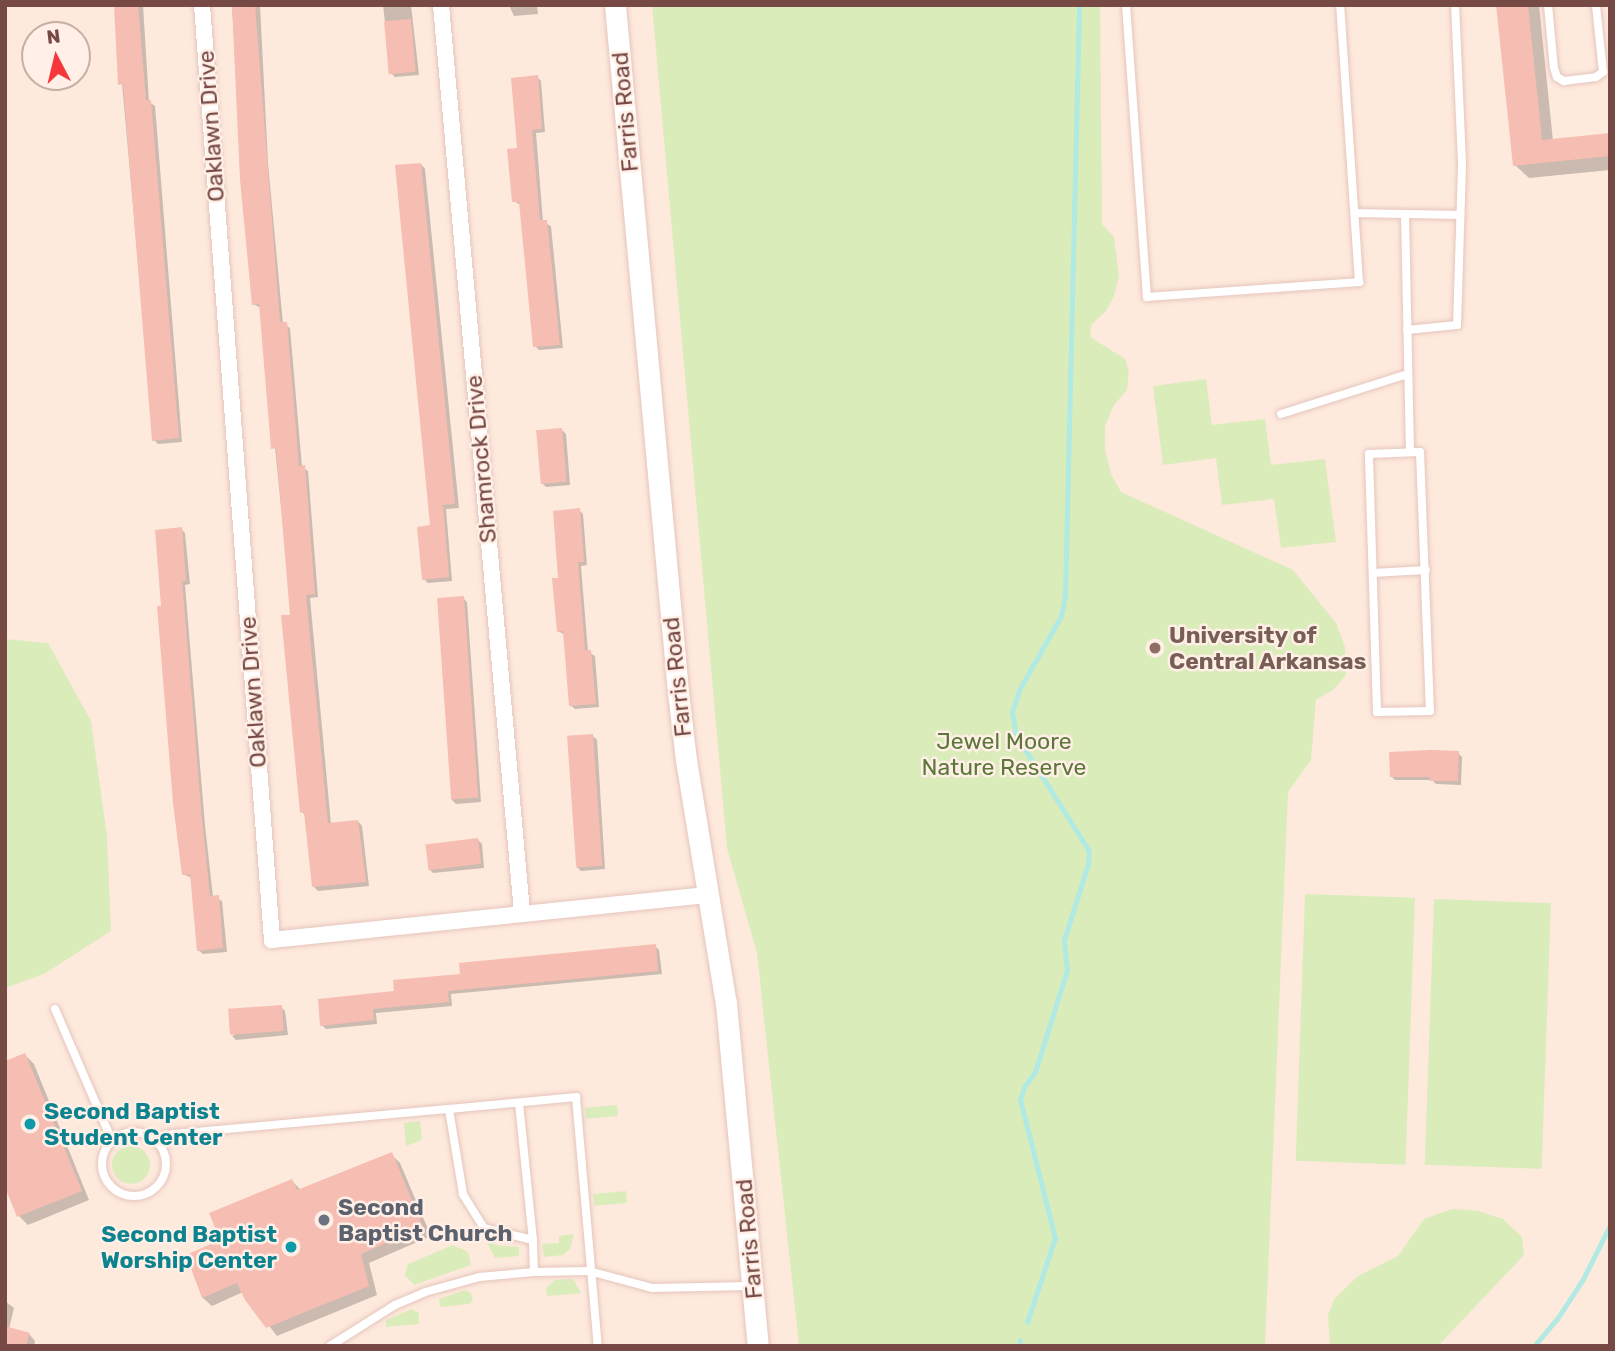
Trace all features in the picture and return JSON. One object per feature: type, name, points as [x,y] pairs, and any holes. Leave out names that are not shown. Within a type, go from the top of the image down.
[{"type":"street","name":"Oaklawn Drive","points":[[202,5],[272,940],[709,895]]},
{"type":"street","name":"Shamrock Drive","points":[[441,5],[522,913]]},
{"type":"street","name":"Farris Road","points":[[615,5],[678,692],[686,760],[726,1003],[758,1346]]},
{"type":"lane","points":[[1126,5],[1147,297],[1359,282],[1340,5]]},
{"type":"lane","points":[[1407,330],[1458,325],[1462,163],[1455,5]]},
{"type":"lane","points":[[1548,5],[1555,73],[1564,81],[1596,77],[1603,72],[1596,5]]},
{"type":"lane","points":[[1355,213],[1459,215]]},
{"type":"lane","points":[[1405,214],[1410,453]]},
{"type":"lane","points":[[1281,415],[1408,374]]},
{"type":"lane","points":[[1420,452],[1426,570],[1430,711],[1377,712],[1369,454],[1420,452]]},
{"type":"lane","points":[[1373,573],[1426,570]]},
{"type":"lane","points":[[55,1009],[113,1141]]},
{"type":"lane","points":[[153,1139],[173,1134],[576,1097],[589,1271],[598,1346]]},
{"type":"lane","points":[[519,1102],[534,1272]]},
{"type":"lane","points":[[449,1109],[463,1194],[484,1228],[533,1240]]},
{"type":"lane","points":[[137,1133],[153,1139],[162,1151],[164,1172],[153,1190],[133,1196],[114,1190],[103,1173],[104,1154],[113,1141],[126,1134],[137,1133]]},
{"type":"lane","points":[[330,1346],[395,1306],[425,1292],[480,1278],[534,1272],[589,1271],[652,1288],[754,1286]]},
{"type":"green space","name":"Jewel Moore Nature Reserve","points":[[652,5],[1100,5],[1102,224],[1114,237],[1119,276],[1114,296],[1106,311],[1092,324],[1090,331],[1092,338],[1125,359],[1129,372],[1127,390],[1114,405],[1105,426],[1105,450],[1111,474],[1121,492],[1293,570],[1336,623],[1345,647],[1346,675],[1334,689],[1316,700],[1311,760],[1288,792],[1265,1346],[799,1346],[757,953],[727,848]]},
{"type":"green space","points":[[1206,379],[1212,425],[1265,419],[1271,465],[1325,459],[1336,542],[1281,548],[1274,499],[1222,505],[1216,458],[1163,465],[1153,386]]},
{"type":"green space","points":[[5,639],[48,643],[91,721],[107,836],[111,931],[44,974],[5,988]]},
{"type":"green space","points":[[1305,894],[1415,898],[1406,1165],[1296,1161]]},
{"type":"green space","points":[[1434,899],[1551,903],[1542,1169],[1425,1165]]},
{"type":"green space","points":[[617,1105],[618,1116],[586,1119],[585,1108]]},
{"type":"green space","points":[[420,1121],[422,1140],[406,1146],[404,1123]]},
{"type":"green space","points":[[131,1146],[144,1152],[150,1165],[144,1178],[131,1184],[118,1178],[112,1165],[118,1152]]},
{"type":"green space","points":[[626,1191],[627,1203],[594,1206],[593,1194]]},
{"type":"green space","points":[[1452,1209],[1478,1211],[1503,1219],[1522,1237],[1524,1255],[1438,1346],[1330,1346],[1328,1315],[1335,1298],[1358,1276],[1398,1256],[1424,1219]]},
{"type":"green space","points":[[574,1234],[570,1249],[563,1255],[544,1257],[542,1244],[559,1243],[559,1236]]},
{"type":"green space","points":[[485,1239],[496,1245],[519,1247],[519,1256],[495,1258]]},
{"type":"green space","points":[[453,1245],[468,1252],[471,1265],[414,1285],[405,1275],[408,1264]]},
{"type":"green space","points":[[573,1279],[581,1293],[547,1296],[546,1288],[555,1280]]},
{"type":"green space","points":[[465,1290],[471,1293],[473,1300],[469,1304],[440,1307],[439,1299]]},
{"type":"green space","points":[[412,1309],[419,1313],[419,1324],[386,1327],[386,1320]]},
{"type":"building","points":[[114,5],[138,5],[146,100],[151,100],[179,438],[152,441],[123,84],[118,85]]},
{"type":"building","points":[[232,5],[255,5],[280,322],[287,322],[299,466],[305,465],[315,594],[306,595],[328,823],[358,820],[366,882],[312,887],[304,812],[300,813],[281,615],[290,615],[276,448],[271,449],[259,304],[252,305],[240,180]]},
{"type":"building","points":[[1496,5],[1528,5],[1542,140],[1610,133],[1610,156],[1513,166]]},
{"type":"building","points":[[411,19],[416,72],[389,74],[384,21]]},
{"type":"building","points":[[538,75],[542,129],[532,130],[540,220],[547,220],[560,345],[533,347],[519,202],[512,202],[507,149],[517,148],[511,78]]},
{"type":"building","points":[[421,163],[455,504],[443,505],[449,577],[422,580],[417,527],[430,525],[395,165]]},
{"type":"building","points":[[562,428],[567,482],[541,484],[536,430]]},
{"type":"building","points":[[580,508],[584,562],[578,562],[585,650],[591,650],[596,704],[569,706],[563,631],[557,632],[552,578],[558,578],[553,511]]},
{"type":"building","points":[[182,527],[186,581],[182,581],[202,819],[210,896],[219,895],[223,948],[197,951],[190,874],[182,875],[173,803],[157,606],[161,606],[155,530]]},
{"type":"building","points":[[464,596],[478,798],[451,799],[437,598]]},
{"type":"building","points":[[593,734],[602,866],[576,867],[567,736]]},
{"type":"building","points":[[1459,751],[1458,781],[1430,781],[1430,777],[1390,777],[1389,752]]},
{"type":"building","points":[[478,838],[481,864],[429,870],[425,844]]},
{"type":"building","points":[[656,944],[658,971],[448,991],[449,1002],[373,1009],[374,1020],[320,1026],[318,999],[394,991],[393,980],[460,974],[459,963]]},
{"type":"building","points":[[282,1005],[284,1031],[230,1035],[228,1009]]},
{"type":"building","name":"Second Baptist Student Center","points":[[25,1053],[82,1191],[17,1217],[5,1187],[5,1061]]},
{"type":"building","name":"Second Baptist Worship Center","points":[[392,1152],[423,1227],[361,1254],[369,1286],[266,1328],[245,1300],[237,1283],[202,1298],[186,1255],[220,1240],[209,1213],[292,1179],[297,1190]]},
{"type":"building","points":[[5,1326],[30,1333],[26,1346],[5,1346]]},
{"type":"waterway","points":[[1027,1322],[1055,1238],[1020,1100],[1024,1087],[1035,1072],[1067,970],[1064,940],[1088,864],[1089,851],[1016,735],[1012,712],[1019,690],[1061,616],[1065,596],[1079,5]]},
{"type":"waterway","points":[[1534,1346],[1557,1319],[1583,1279],[1610,1225]]},
{"type":"waterway","points":[[1019,1346],[1020,1340]]},
{"type":"place","name":"University of Central Arkansas","points":[[1155,648]]},
{"type":"place","name":"Second Baptist Student Center","points":[[30,1124]]},
{"type":"place","name":"Second Baptist Church","points":[[324,1220]]},
{"type":"place","name":"Second Baptist Worship Center","points":[[291,1247]]}]
